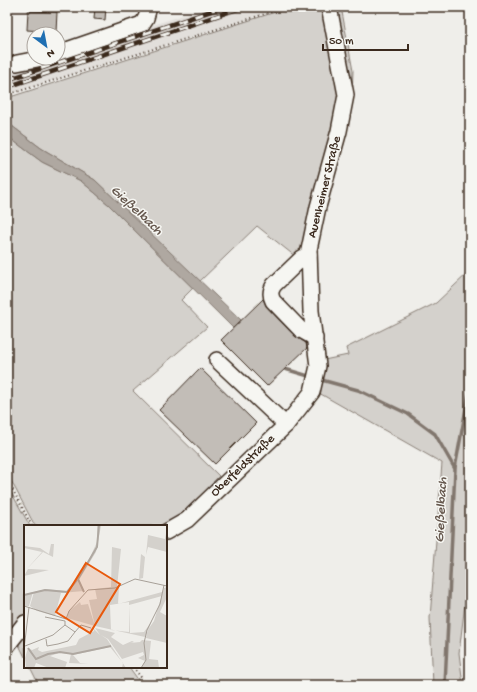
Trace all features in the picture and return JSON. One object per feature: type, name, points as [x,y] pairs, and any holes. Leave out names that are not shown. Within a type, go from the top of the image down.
[{"type":"street","points":[[66,50],[142,24],[146,18],[149,7]]},
{"type":"street","name":"Auenheimer Straße","points":[[312,392],[318,366],[311,311],[309,254],[318,207],[339,131],[346,95],[329,7]]},
{"type":"street","points":[[17,63],[26,61]]},
{"type":"street","points":[[309,254],[302,258],[274,285],[271,290],[271,296],[273,301],[301,330],[315,338]]},
{"type":"street","points":[[217,360],[286,425]]},
{"type":"street","name":"Oberfeldstraße","points":[[167,531],[187,520],[286,425],[312,392]]},
{"type":"street","points":[[7,646],[24,624]]},
{"type":"path","points":[[7,95],[287,7]]},
{"type":"path","points":[[7,480],[31,525]]},
{"type":"path","points":[[134,668],[147,685]]},
{"type":"shaded area","points":[[208,7],[287,7],[7,95],[7,73],[28,66],[66,66],[66,54]]},
{"type":"shaded area","points":[[291,7],[322,7],[341,90],[335,136],[304,241],[296,257],[257,226],[199,282],[95,180],[41,148],[12,126],[7,120],[7,98]]},
{"type":"shaded area","points":[[337,7],[359,7],[342,12],[353,71],[352,98]]},
{"type":"shaded area","points":[[7,120],[12,126],[41,148],[95,180],[241,320],[233,328],[108,204],[81,181],[42,162],[7,136]]},
{"type":"shaded area","points":[[7,136],[42,162],[81,181],[108,204],[193,288],[181,300],[207,327],[133,391],[219,476],[213,482],[218,486],[188,514],[167,525],[34,525],[7,473]]},
{"type":"shaded area","points":[[470,271],[470,562],[459,653],[463,685],[433,685],[430,618],[442,463],[319,393],[324,360],[348,355],[346,348],[436,303]]},
{"type":"shaded area","points":[[7,485],[29,525],[24,525],[24,619],[7,638]]},
{"type":"shaded area","points":[[24,628],[24,655],[15,637]]},
{"type":"shaded area","points":[[30,668],[130,668],[142,685],[39,685]]},
{"type":"building","points":[[95,7],[106,7],[105,20],[94,19]]},
{"type":"building","points":[[28,11],[57,12],[56,26],[27,26]]},
{"type":"building","points":[[263,299],[267,307],[295,336],[306,343],[307,348],[267,386],[221,340]]},
{"type":"building","points":[[200,368],[256,423],[215,464],[159,410]]},
{"type":"waterway","name":"Gießelbach","points":[[285,369],[312,377]]},
{"type":"waterway","name":"Gießelbach","points":[[318,379],[358,390],[408,414],[435,434],[455,469],[445,685]]},
{"type":"waterway","points":[[455,468],[470,387]]},
{"type":"railway","points":[[7,80],[223,7]]},
{"type":"railway","points":[[7,87],[243,7]]}]
